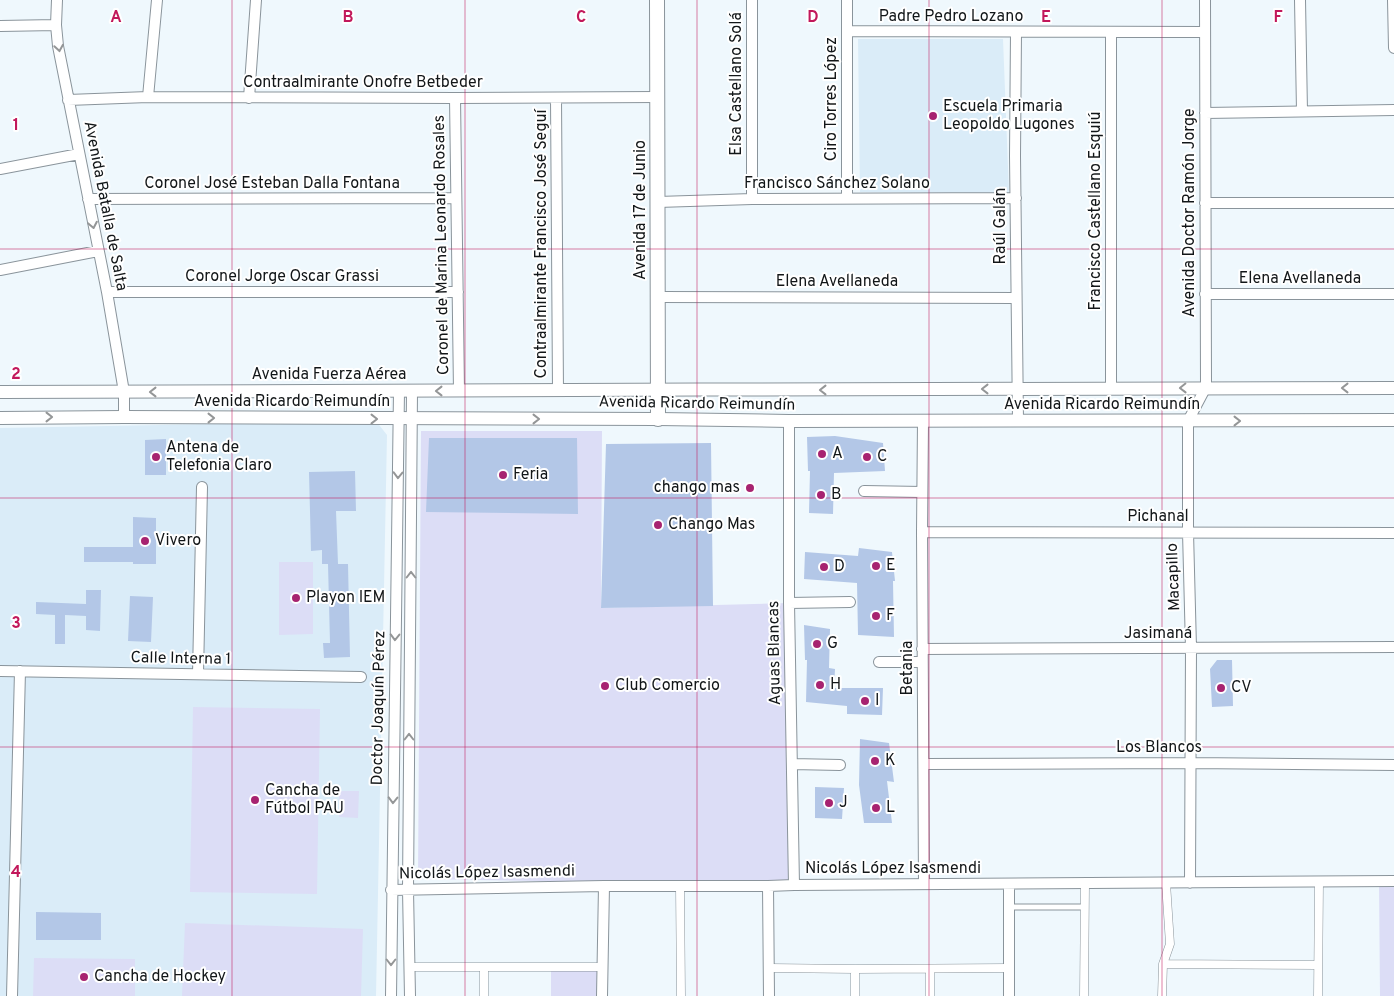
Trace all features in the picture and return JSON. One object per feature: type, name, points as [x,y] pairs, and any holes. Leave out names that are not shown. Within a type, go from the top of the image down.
[{"type":"main road","name":"Avenida 17 de Junio","points":[[657,0],[658,419]]},
{"type":"street","name":"Avenida Batalla de Salta","points":[[57,0],[56,25],[68,100],[107,292],[124,392],[124,417]]},
{"type":"street","points":[[148,97],[157,0]]},
{"type":"street","points":[[248,98],[256,0]]},
{"type":"street","name":"Elsa Castellano Solá","points":[[752,0],[752,199]]},
{"type":"street","name":"Ciro Torres López","points":[[847,0],[847,199]]},
{"type":"street","name":"Avenida Doctor Ramón Jorge","points":[[1188,421],[1206,387],[1205,0]]},
{"type":"street","points":[[1300,0],[1302,111]]},
{"type":"street","points":[[1394,0],[1394,48]]},
{"type":"street","points":[[0,26],[56,25]]},
{"type":"street","name":"Padre Pedro Lozano","points":[[847,31],[1205,32]]},
{"type":"street","name":"Raúl Galán","points":[[1016,32],[1018,421]]},
{"type":"street","name":"Francisco Castellano Esquiú","points":[[1111,33],[1111,388]]},
{"type":"street","name":"Contraalmirante Onofre Betbeder","points":[[68,100],[148,97],[658,97]]},
{"type":"street","name":"Coronel de Marina Leonardo Rosales","points":[[455,98],[459,392]]},
{"type":"street","name":"Contraalmirante Francisco José Seguí","points":[[556,98],[558,391]]},
{"type":"street","points":[[1205,113],[1394,110]]},
{"type":"street","points":[[0,169],[79,154]]},
{"type":"street","name":"Coronel José Esteban Dalla Fontana","points":[[88,199],[456,198]]},
{"type":"street","name":"Francisco Sánchez Solano","points":[[658,202],[752,199],[1016,198]]},
{"type":"street","points":[[1205,203],[1394,203]]},
{"type":"street","points":[[0,270],[98,251]]},
{"type":"street","name":"Coronel Jorge Oscar Grassi","points":[[107,292],[458,292]]},
{"type":"street","name":"Elena Avellaneda","points":[[1205,294],[1394,294]]},
{"type":"street","name":"Elena Avellaneda","points":[[658,297],[1016,298]]},
{"type":"street","name":"Avenida Ricardo Reimundín","points":[[658,390],[1206,387],[1394,388]]},
{"type":"street","name":"Avenida Fuerza Aérea","points":[[0,392],[658,390]]},
{"type":"street","name":"Doctor Joaquín Pérez","points":[[391,996],[392,890],[406,391]]},
{"type":"street","name":"Avenida Ricardo Reimundín","points":[[0,418],[658,419],[789,421],[1394,420]]},
{"type":"street","name":"Doctor Joaquín Pérez","points":[[405,419],[410,996]]},
{"type":"street","name":"Aguas Blancas","points":[[789,421],[789,603],[794,884]]},
{"type":"street","name":"Betania","points":[[922,421],[924,884]]},
{"type":"street","name":"Macapillo","points":[[1188,421],[1191,648],[1190,882]]},
{"type":"street","points":[[198,674],[202,487]]},
{"type":"street","points":[[864,491],[922,492]]},
{"type":"street","name":"Pichanal","points":[[922,532],[1394,533]]},
{"type":"street","points":[[789,603],[850,602]]},
{"type":"street","name":"Jasimaná","points":[[922,649],[1394,647]]},
{"type":"street","points":[[879,662],[922,662]]},
{"type":"street","name":"Calle Interna 1","points":[[0,671],[361,677]]},
{"type":"street","points":[[12,996],[20,671]]},
{"type":"street","name":"Los Blancos","points":[[924,764],[1190,763],[1394,765]]},
{"type":"street","points":[[792,764],[840,765]]},
{"type":"street","name":"Nicolás López Isasmendi","points":[[392,890],[604,886],[768,886],[794,884],[1394,881]]},
{"type":"street","points":[[1318,996],[1319,882]]},
{"type":"street","points":[[1162,996],[1163,964],[1170,944],[1166,883]]},
{"type":"street","points":[[1009,884],[1009,996]]},
{"type":"street","points":[[1084,996],[1085,884]]},
{"type":"street","points":[[600,996],[603,968],[604,886]]},
{"type":"street","points":[[680,886],[681,996]]},
{"type":"street","points":[[768,886],[769,996]]},
{"type":"street","points":[[1163,964],[1318,965]]},
{"type":"street","points":[[410,967],[603,968]]},
{"type":"street","points":[[484,968],[484,996]]},
{"type":"street","points":[[770,968],[1009,968]]},
{"type":"street","points":[[855,969],[855,996]]},
{"type":"street","points":[[930,969],[930,996]]},
{"type":"lane","points":[[1009,907],[1084,906]]},
{"type":"shaded area","name":"Escuela Primaria Leopoldo Lugones","points":[[858,39],[1003,39],[1009,193],[860,192]]},
{"type":"shaded area","points":[[376,421],[387,435],[376,996],[0,996],[0,428]]},
{"type":"shaded area","name":"Club Comercio","points":[[421,431],[602,431],[601,608],[789,603],[794,885],[418,879]]},
{"type":"shaded area","name":"Playon IEM","points":[[279,562],[313,562],[313,634],[279,635]]},
{"type":"shaded area","name":"Cancha de Fútbol PAU","points":[[193,707],[320,709],[317,894],[190,892]]},
{"type":"shaded area","points":[[339,791],[359,791],[358,818],[339,817]]},
{"type":"shaded area","points":[[1379,881],[1394,881],[1394,996],[1380,996]]},
{"type":"shaded area","points":[[185,923],[363,929],[361,996],[182,996]]},
{"type":"shaded area","name":"Cancha de Hockey","points":[[34,958],[135,959],[135,996],[33,996]]},
{"type":"shaded area","points":[[551,968],[554,971],[603,970],[604,996],[551,996]]},
{"type":"building","points":[[835,436],[883,443],[885,471],[834,473],[833,514],[809,513],[810,471],[808,471],[807,437]]},
{"type":"building","name":"Feria","points":[[429,438],[577,438],[578,514],[426,512]]},
{"type":"building","name":"Antena de Telefonia Claro","points":[[166,439],[166,475],[145,475],[145,440]]},
{"type":"building","name":"Chango Mas","points":[[711,443],[713,606],[601,608],[606,444]]},
{"type":"building","points":[[355,471],[356,511],[336,511],[338,564],[348,564],[350,657],[324,658],[323,643],[330,643],[328,564],[322,564],[322,550],[311,551],[309,472]]},
{"type":"building","points":[[133,517],[156,518],[156,564],[84,562],[84,547],[133,547]]},
{"type":"building","points":[[859,548],[892,552],[895,581],[893,581],[894,637],[858,635],[857,583],[804,579],[805,552],[858,556]]},
{"type":"building","points":[[86,590],[101,590],[100,631],[86,630],[86,616],[65,615],[65,644],[55,644],[55,615],[36,614],[36,602],[86,604]]},
{"type":"building","name":"Vivero","points":[[130,596],[153,597],[151,642],[128,641]]},
{"type":"building","points":[[804,625],[830,629],[829,668],[835,669],[834,688],[883,688],[882,715],[847,714],[847,706],[806,702],[807,660],[805,660]]},
{"type":"building","name":"CV","points":[[1217,660],[1232,660],[1233,706],[1212,707],[1210,669]]},
{"type":"building","points":[[860,739],[889,743],[894,782],[887,781],[892,823],[864,823],[859,785]]},
{"type":"building","name":"J","points":[[815,787],[844,788],[842,819],[815,818]]},
{"type":"building","points":[[36,912],[101,913],[101,940],[36,940]]},
{"type":"place","name":"Escuela Primaria Leopoldo Lugones","points":[[933,116]]},
{"type":"place","name":"A","points":[[822,454]]},
{"type":"place","name":"Antena de Telefonia Claro","points":[[156,457]]},
{"type":"place","name":"C","points":[[867,457]]},
{"type":"place","name":"Feria","points":[[503,475]]},
{"type":"place","name":"chango mas","points":[[750,488]]},
{"type":"place","name":"B","points":[[821,495]]},
{"type":"place","name":"Chango Mas","points":[[658,525]]},
{"type":"place","name":"Vivero","points":[[145,541]]},
{"type":"place","name":"E","points":[[876,566]]},
{"type":"place","name":"D","points":[[824,567]]},
{"type":"place","name":"Playon IEM","points":[[296,598]]},
{"type":"place","name":"F","points":[[876,616]]},
{"type":"place","name":"G","points":[[817,644]]},
{"type":"place","name":"H","points":[[820,685]]},
{"type":"place","name":"Club Comercio","points":[[605,686]]},
{"type":"place","name":"CV","points":[[1221,688]]},
{"type":"place","name":"I","points":[[865,701]]},
{"type":"place","name":"K","points":[[875,761]]},
{"type":"place","name":"Cancha de Fútbol PAU","points":[[255,800]]},
{"type":"place","name":"J","points":[[829,803]]},
{"type":"place","name":"L","points":[[876,808]]},
{"type":"place","name":"Cancha de Hockey","points":[[84,977]]}]
